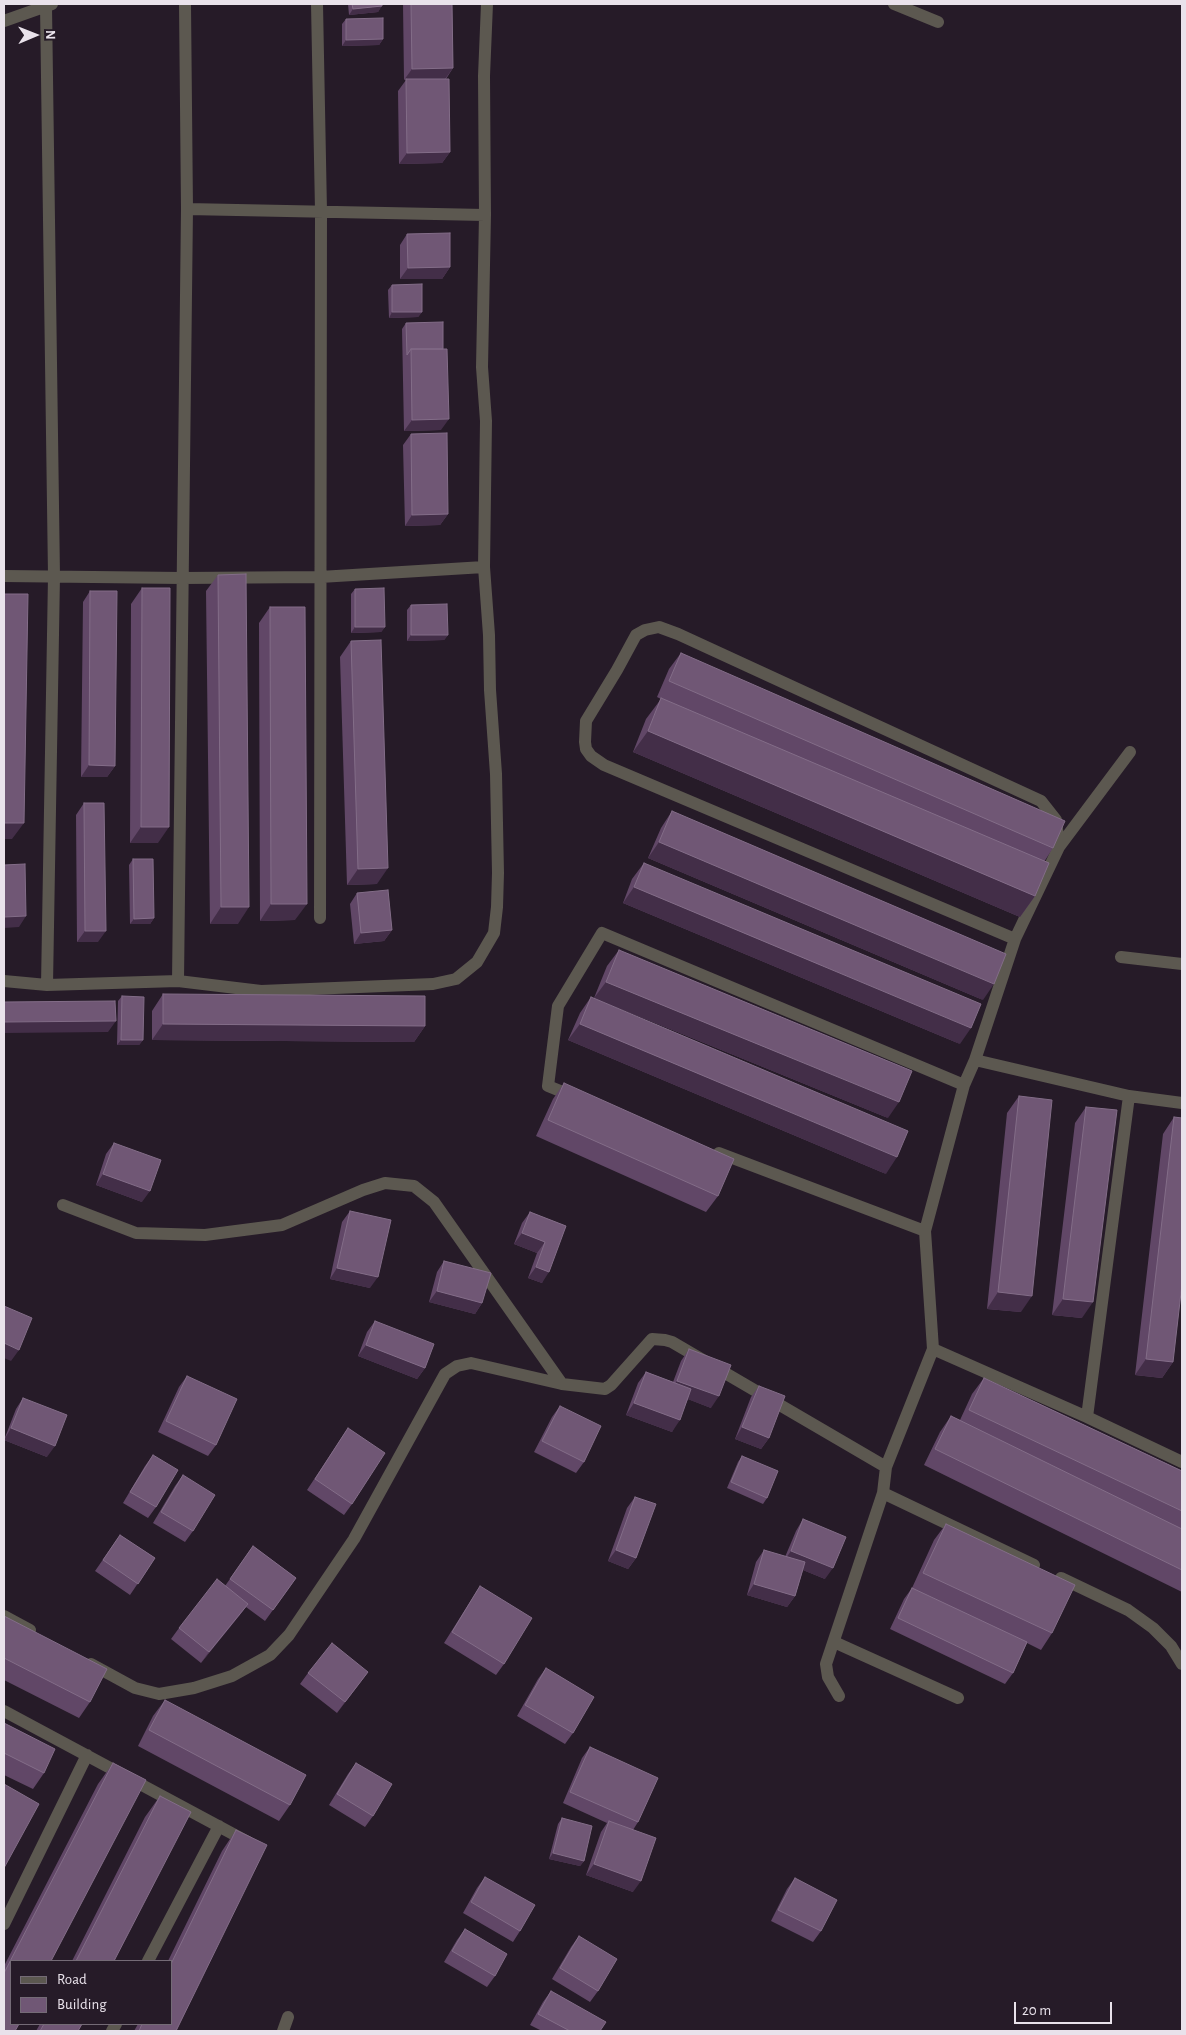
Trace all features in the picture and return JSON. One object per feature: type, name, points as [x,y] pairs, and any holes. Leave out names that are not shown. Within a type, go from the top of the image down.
[{"type":"street","points":[[178,981],[187,209],[186,4]]},
{"type":"street","points":[[317,4],[321,211],[320,918]]},
{"type":"street","points":[[4,981],[47,985],[178,981],[261,991],[433,984],[456,979],[476,962],[494,933],[498,873],[496,774],[484,567],[486,421],[482,367],[485,215],[484,76],[487,4]]},
{"type":"street","points":[[894,4],[938,22]]},
{"type":"street","points":[[4,21],[49,5],[54,576],[47,985]]},
{"type":"street","points":[[187,209],[485,215]]},
{"type":"street","points":[[4,576],[320,577],[484,567]]},
{"type":"street","points":[[1015,939],[604,765],[591,756],[586,749],[584,732],[586,721],[636,636],[645,630],[659,628],[678,634],[1041,802],[1056,820],[1059,847]]},
{"type":"street","points":[[839,1696],[828,1677],[826,1664],[883,1493],[886,1467],[933,1349],[925,1231],[964,1085],[1015,939],[1059,847],[1130,752]]},
{"type":"street","points":[[585,1101],[548,1086],[558,1006],[602,933],[964,1085]]},
{"type":"street","points":[[1121,958],[1182,964]]},
{"type":"street","points":[[974,1060],[1129,1096],[1182,1103]]},
{"type":"street","points":[[1087,1417],[1129,1096]]},
{"type":"street","points":[[703,1147],[925,1231]]},
{"type":"street","points":[[63,1205],[136,1233],[205,1235],[282,1225],[363,1190],[385,1183],[414,1186],[434,1202],[562,1384]]},
{"type":"street","points":[[81,1659],[135,1688],[159,1694],[194,1688],[232,1676],[270,1656],[289,1635],[354,1539],[445,1374],[457,1366],[471,1363],[562,1384],[604,1389],[611,1385],[652,1339],[665,1340],[886,1467]]},
{"type":"street","points":[[933,1349],[1087,1417],[1182,1462]]},
{"type":"street","points":[[883,1493],[1128,1610],[1153,1628],[1171,1646],[1182,1664]]},
{"type":"street","points":[[4,1616],[38,1635]]},
{"type":"street","points":[[834,1642],[958,1698]]},
{"type":"street","points":[[4,1711],[256,1846]]},
{"type":"street","points":[[4,1924],[86,1756]]},
{"type":"street","points":[[149,1960],[219,1826]]},
{"type":"street","points":[[283,2031],[288,2017]]},
{"type":"building","points":[[352,4],[382,4],[382,6],[353,9]]},
{"type":"building","points":[[411,4],[452,4],[453,68],[412,69]]},
{"type":"building","points":[[383,18],[383,39],[346,40],[346,19]]},
{"type":"building","points":[[406,79],[449,79],[450,152],[407,153]]},
{"type":"building","points":[[450,233],[450,267],[408,268],[407,234]]},
{"type":"building","points":[[422,284],[422,312],[392,312],[392,285]]},
{"type":"building","points":[[443,322],[443,349],[411,349],[407,355],[406,323]]},
{"type":"building","points":[[411,349],[447,349],[449,419],[412,420]]},
{"type":"building","points":[[447,433],[448,514],[412,515],[411,434]]},
{"type":"building","points":[[246,574],[249,907],[221,907],[218,575]]},
{"type":"building","points":[[142,588],[170,588],[169,827],[141,827]]},
{"type":"building","points":[[384,588],[385,627],[355,627],[355,589]]},
{"type":"building","points":[[90,591],[117,591],[115,766],[89,765]]},
{"type":"building","points":[[4,594],[28,594],[24,823],[4,823]]},
{"type":"building","points":[[447,604],[448,635],[411,635],[411,605]]},
{"type":"building","points":[[270,607],[305,607],[307,904],[271,904]]},
{"type":"building","points":[[381,640],[388,868],[358,869],[351,641]]},
{"type":"building","points":[[681,653],[1065,821],[1053,848],[669,681]]},
{"type":"building","points":[[661,698],[1049,863],[1035,896],[648,731]]},
{"type":"building","points":[[84,803],[104,803],[106,931],[85,931]]},
{"type":"building","points":[[672,811],[1006,954],[994,984],[659,842]]},
{"type":"building","points":[[133,859],[153,859],[154,918],[134,919]]},
{"type":"building","points":[[644,863],[981,1004],[971,1028],[634,887]]},
{"type":"building","points":[[25,864],[26,916],[4,917],[4,865]]},
{"type":"building","points":[[388,890],[392,930],[361,933],[357,893]]},
{"type":"building","points":[[619,950],[912,1071],[899,1102],[606,982]]},
{"type":"building","points":[[163,994],[425,996],[425,1026],[163,1024]]},
{"type":"building","points":[[122,996],[144,997],[143,1040],[121,1040]]},
{"type":"building","points":[[591,997],[908,1131],[897,1157],[580,1024]]},
{"type":"building","points":[[115,1001],[116,1021],[4,1022],[4,1002]]},
{"type":"building","points":[[564,1083],[734,1159],[718,1196],[548,1120]]},
{"type":"building","points":[[1019,1096],[1052,1100],[1032,1296],[998,1292]]},
{"type":"building","points":[[1086,1107],[1117,1110],[1093,1302],[1063,1299]]},
{"type":"building","points":[[1174,1117],[1182,1118],[1182,1284],[1173,1362],[1146,1359]]},
{"type":"building","points":[[114,1143],[161,1160],[150,1191],[103,1174]]},
{"type":"building","points":[[350,1211],[391,1220],[378,1277],[337,1268]]},
{"type":"building","points":[[530,1212],[566,1226],[549,1272],[536,1267],[545,1242],[522,1233]]},
{"type":"building","points":[[444,1261],[491,1273],[482,1303],[437,1291]]},
{"type":"building","points":[[4,1306],[32,1318],[19,1350],[4,1343]]},
{"type":"building","points":[[375,1321],[434,1344],[425,1368],[366,1345]]},
{"type":"building","points":[[689,1349],[731,1365],[719,1396],[677,1381]]},
{"type":"building","points":[[646,1372],[691,1389],[680,1420],[634,1403]]},
{"type":"building","points":[[187,1376],[237,1399],[216,1445],[166,1421]]},
{"type":"building","points":[[984,1378],[1182,1471],[1182,1511],[969,1410]]},
{"type":"building","points":[[759,1386],[785,1396],[769,1438],[742,1427]]},
{"type":"building","points":[[23,1398],[67,1415],[55,1446],[11,1428]]},
{"type":"building","points":[[560,1406],[601,1426],[584,1462],[542,1441]]},
{"type":"building","points":[[951,1416],[1182,1529],[1182,1570],[935,1449]]},
{"type":"building","points":[[348,1428],[385,1453],[352,1504],[315,1479]]},
{"type":"building","points":[[153,1455],[178,1470],[156,1507],[130,1492]]},
{"type":"building","points":[[742,1456],[778,1471],[767,1498],[731,1482]]},
{"type":"building","points":[[183,1475],[215,1495],[193,1531],[161,1512]]},
{"type":"building","points":[[635,1497],[656,1504],[636,1558],[616,1550]]},
{"type":"building","points":[[803,1519],[846,1537],[833,1568],[791,1551]]},
{"type":"building","points":[[946,1524],[1075,1585],[1052,1633],[923,1573]]},
{"type":"building","points":[[120,1535],[155,1558],[138,1584],[103,1560]]},
{"type":"building","points":[[253,1546],[296,1578],[273,1610],[230,1579]]},
{"type":"building","points":[[764,1550],[805,1562],[795,1596],[754,1584]]},
{"type":"building","points":[[217,1579],[248,1604],[209,1652],[179,1628]]},
{"type":"building","points":[[480,1586],[532,1618],[504,1664],[452,1632]]},
{"type":"building","points":[[912,1588],[1027,1642],[1013,1673],[898,1618]]},
{"type":"building","points":[[4,1616],[107,1669],[90,1702],[4,1658]]},
{"type":"building","points":[[332,1643],[368,1672],[345,1702],[308,1673]]},
{"type":"building","points":[[546,1668],[594,1697],[573,1733],[525,1705]]},
{"type":"building","points":[[165,1700],[306,1775],[290,1805],[149,1730]]},
{"type":"building","points":[[4,1723],[55,1749],[44,1773],[4,1753]]},
{"type":"building","points":[[590,1747],[658,1778],[638,1822],[570,1792]]},
{"type":"building","points":[[113,1763],[146,1780],[52,1960],[11,1960]]},
{"type":"building","points":[[356,1763],[392,1784],[373,1816],[337,1794]]},
{"type":"building","points":[[4,1784],[39,1804],[4,1868]]},
{"type":"building","points":[[160,1796],[191,1812],[115,1960],[77,1960]]},
{"type":"building","points":[[562,1818],[592,1826],[584,1861],[553,1853]]},
{"type":"building","points":[[609,1821],[656,1838],[641,1881],[594,1864]]},
{"type":"building","points":[[236,1830],[267,1845],[176,2031],[139,2031],[142,2025],[172,2025],[172,1962]]},
{"type":"building","points":[[485,1877],[535,1905],[520,1931],[471,1902]]},
{"type":"building","points":[[795,1878],[837,1900],[821,1931],[778,1910]]},
{"type":"building","points":[[465,1929],[507,1954],[495,1976],[452,1951]]},
{"type":"building","points":[[579,1936],[617,1959],[598,1991],[560,1968]]},
{"type":"building","points":[[10,1961],[10,2025],[18,2025],[15,2031],[4,2031],[4,1973]]},
{"type":"building","points":[[551,1991],[606,2022],[600,2031],[570,2031],[538,2014]]},
{"type":"building","points":[[43,2025],[81,2025],[78,2031],[40,2031]]}]
